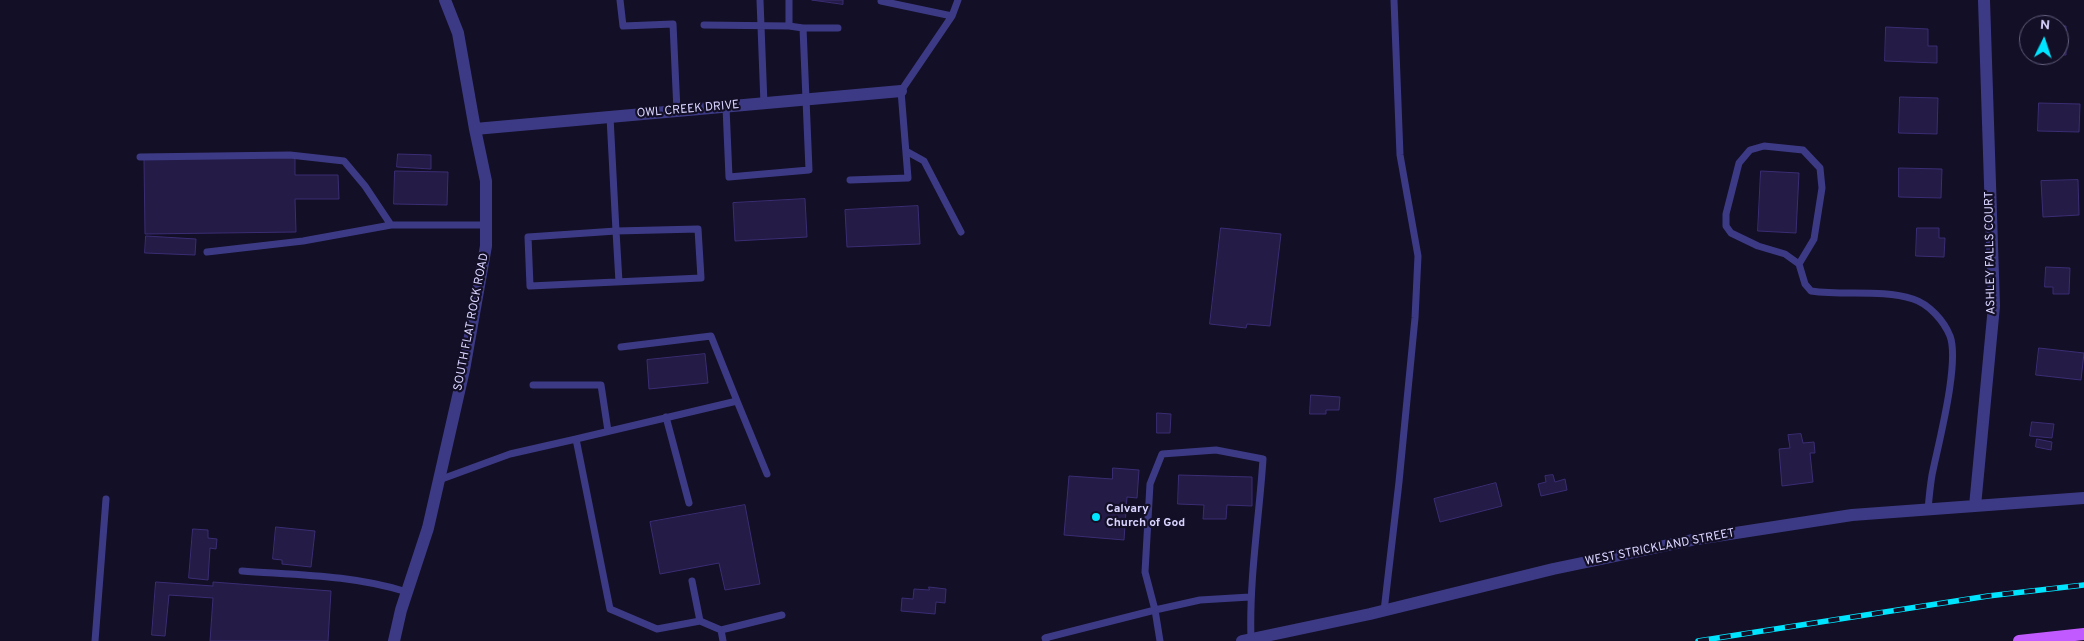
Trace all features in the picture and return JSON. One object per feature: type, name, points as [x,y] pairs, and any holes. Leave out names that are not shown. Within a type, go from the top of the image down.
[{"type":"main road","points":[[2020,641],[2084,634]]},
{"type":"street","name":"SOUTH FLAT ROCK ROAD","points":[[394,641],[407,592],[428,528],[464,370],[486,246],[486,181],[458,33],[445,0]]},
{"type":"street","name":"ASHLEY FALLS COURT","points":[[1975,506],[1994,306],[1984,0]]},
{"type":"street","name":"OWL CREEK DRIVE","points":[[475,129],[901,91]]},
{"type":"street","name":"WEST STRICKLAND STREET","points":[[1248,640],[1384,611],[1553,569],[1697,539],[1852,515],[2084,498]]},
{"type":"lane","points":[[620,0],[622,26],[673,24],[677,111]]},
{"type":"lane","points":[[760,0],[764,104]]},
{"type":"lane","points":[[789,0],[789,26]]},
{"type":"lane","points":[[850,180],[908,178],[901,91],[952,16],[958,0]]},
{"type":"lane","points":[[1384,611],[1415,318],[1418,256],[1400,155],[1394,0]]},
{"type":"lane","points":[[882,1],[952,16]]},
{"type":"lane","points":[[704,25],[838,28]]},
{"type":"lane","points":[[726,107],[729,177],[809,170],[803,28]]},
{"type":"lane","points":[[610,117],[619,282]]},
{"type":"lane","points":[[1799,264],[1814,239],[1822,188],[1820,168],[1803,150],[1764,146],[1750,150],[1739,163],[1726,214],[1726,226],[1731,233],[1758,246],[1785,254],[1799,264],[1805,284],[1811,291],[1865,292],[1914,299],[1932,310],[1950,337],[1953,358],[1931,478],[1928,510]]},
{"type":"lane","points":[[906,151],[924,161],[961,232]]},
{"type":"lane","points":[[140,157],[290,155],[344,161],[365,186],[391,225]]},
{"type":"lane","points":[[207,252],[303,241],[391,225],[486,225]]},
{"type":"lane","points":[[698,229],[701,278],[530,286],[528,237],[616,231],[698,229]]},
{"type":"lane","points":[[621,347],[711,336],[767,474]]},
{"type":"lane","points":[[532,385],[601,385],[608,431]]},
{"type":"lane","points":[[439,480],[510,454],[737,401]]},
{"type":"lane","points":[[666,417],[689,503]]},
{"type":"lane","points":[[576,439],[610,609],[657,629],[700,621],[721,630],[782,615]]},
{"type":"lane","points":[[1160,641],[1155,610],[1145,572],[1150,484],[1162,454],[1216,450],[1263,459],[1260,510],[1250,597],[1248,640]]},
{"type":"lane","points":[[95,641],[106,499]]},
{"type":"lane","points":[[242,571],[344,578],[384,585],[407,592]]},
{"type":"lane","points":[[692,581],[700,621]]},
{"type":"lane","points":[[1046,641],[1045,638],[1200,600],[1250,597]]},
{"type":"lane","points":[[721,630],[723,641]]},
{"type":"building","points":[[812,0],[843,0],[843,4]]},
{"type":"building","points":[[1886,27],[1928,29],[1928,46],[1937,46],[1937,63],[1885,61]]},
{"type":"building","points":[[1900,97],[1938,98],[1937,134],[1899,133]]},
{"type":"building","points":[[2039,103],[2080,104],[2079,132],[2038,131]]},
{"type":"building","points":[[398,154],[431,155],[431,169],[397,167]]},
{"type":"building","points":[[295,157],[295,175],[338,175],[339,199],[295,199],[296,232],[145,234],[144,159]]},
{"type":"building","points":[[1899,168],[1942,169],[1941,198],[1899,197]]},
{"type":"building","points":[[395,171],[448,172],[447,205],[394,204]]},
{"type":"building","points":[[1761,171],[1799,173],[1796,233],[1758,231]]},
{"type":"building","points":[[2078,180],[2079,215],[2043,217],[2041,181]]},
{"type":"building","points":[[805,199],[807,237],[735,241],[733,203]]},
{"type":"building","points":[[918,206],[920,244],[847,247],[845,210]]},
{"type":"building","points":[[1221,228],[1281,234],[1270,326],[1247,324],[1246,328],[1210,324]]},
{"type":"building","points":[[1917,228],[1939,228],[1939,238],[1945,238],[1944,257],[1916,256]]},
{"type":"building","points":[[146,236],[196,239],[195,255],[145,253]]},
{"type":"building","points":[[2046,267],[2070,268],[2069,294],[2053,294],[2053,287],[2045,287]]},
{"type":"building","points":[[2039,348],[2084,353],[2081,380],[2036,375]]},
{"type":"building","points":[[705,354],[708,383],[649,389],[647,360]]},
{"type":"building","points":[[1311,395],[1340,397],[1339,410],[1326,410],[1326,414],[1310,414]]},
{"type":"building","points":[[1157,413],[1171,414],[1170,433],[1157,433]]},
{"type":"building","points":[[2032,422],[2054,424],[2052,438],[2030,436]]},
{"type":"building","points":[[1801,434],[1803,443],[1814,442],[1815,453],[1810,453],[1813,482],[1782,486],[1779,449],[1790,448],[1788,435]]},
{"type":"building","points":[[2037,439],[2052,442],[2051,450],[2036,447]]},
{"type":"building","name":"Calvary Church of God","points":[[1113,468],[1139,470],[1137,498],[1127,497],[1124,540],[1064,535],[1069,476],[1112,479]]},
{"type":"building","points":[[1179,475],[1252,477],[1252,506],[1227,505],[1226,519],[1203,519],[1204,505],[1178,504]]},
{"type":"building","points":[[1553,475],[1555,482],[1565,479],[1567,490],[1541,496],[1538,484],[1546,482],[1545,476]]},
{"type":"building","points":[[1496,483],[1502,506],[1440,522],[1434,499]]},
{"type":"building","points":[[745,505],[760,584],[725,590],[719,563],[660,574],[650,522]]},
{"type":"building","points":[[276,527],[315,531],[311,567],[282,564],[282,560],[273,559]]},
{"type":"building","points":[[193,529],[208,530],[208,538],[217,539],[216,549],[210,548],[208,580],[189,578]]},
{"type":"building","points":[[156,582],[213,586],[213,582],[331,591],[328,641],[210,641],[213,598],[169,595],[165,636],[152,635]]},
{"type":"building","points":[[929,587],[946,589],[945,603],[936,602],[935,614],[901,611],[902,598],[913,599],[914,589],[929,590]]},
{"type":"railway","points":[[1698,641],[1988,596],[2084,585]]},
{"type":"place","name":"Calvary Church of God","points":[[1096,517]]}]
